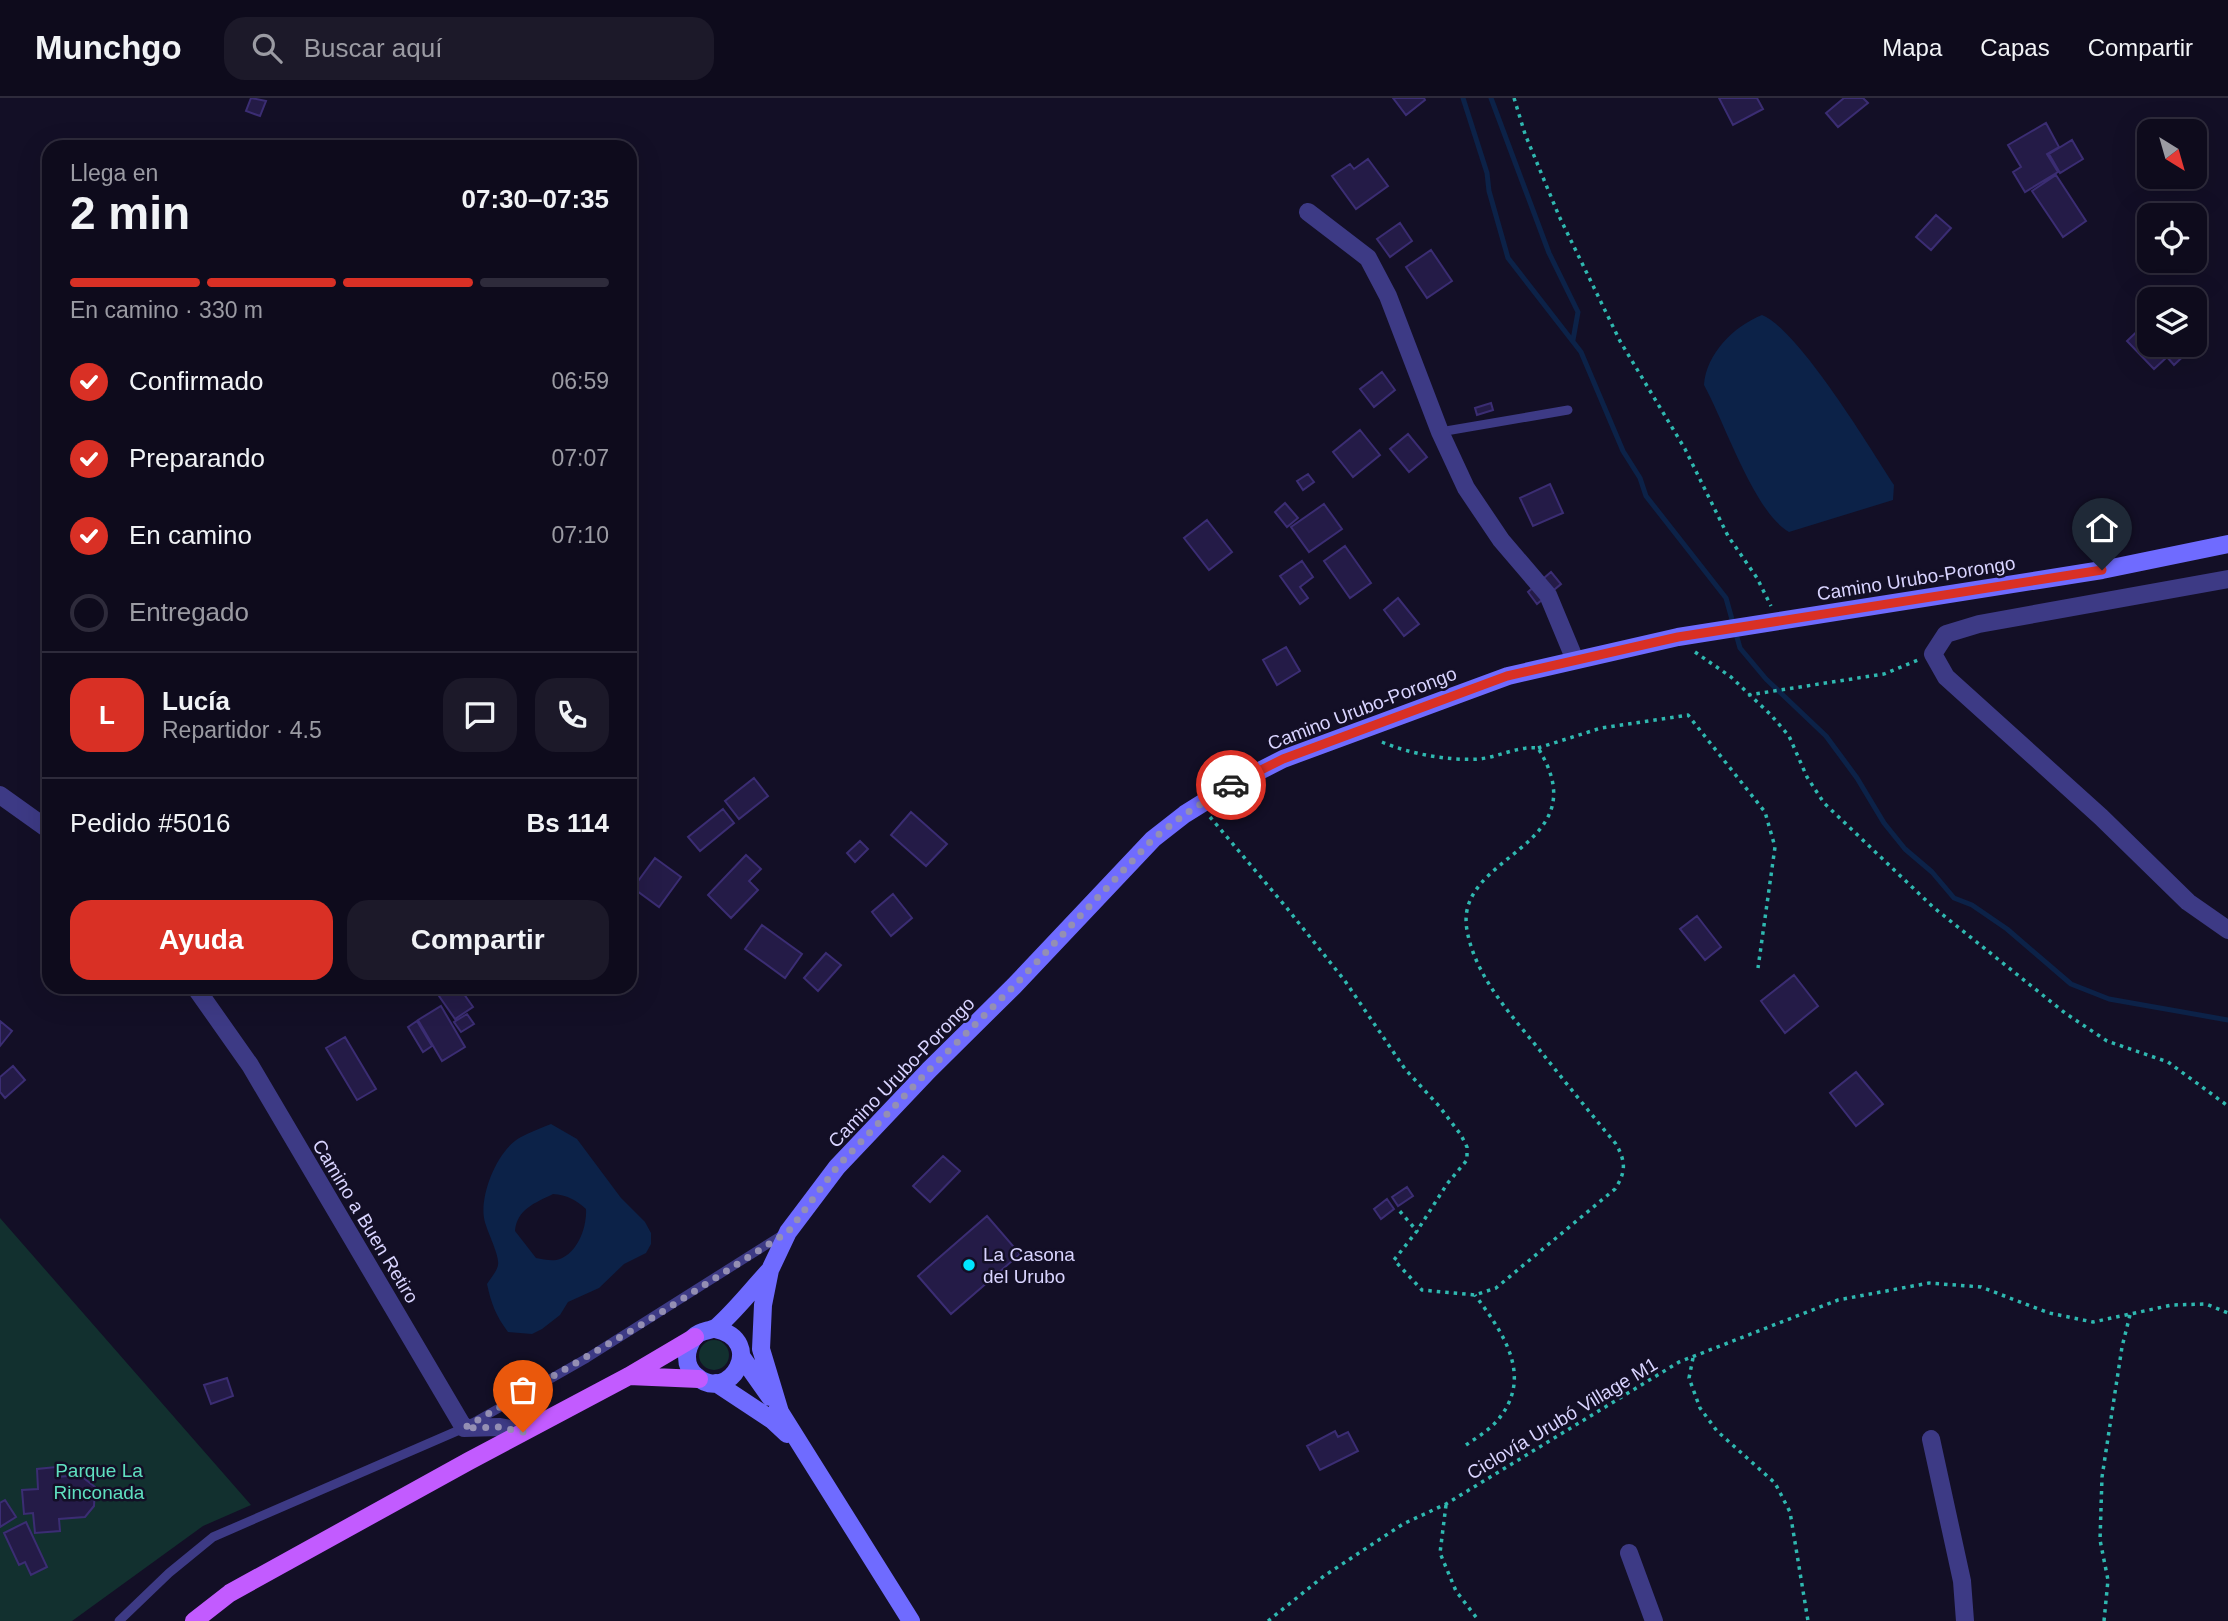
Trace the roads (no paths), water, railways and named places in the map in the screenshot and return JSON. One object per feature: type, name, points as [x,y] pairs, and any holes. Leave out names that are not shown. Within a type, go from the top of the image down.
[{"type":"main road","name":"Camino Urubo-Porongo","points":[[911,1621],[780,1412],[761,1349],[763,1305],[770,1270],[788,1232],[837,1167],[1153,839],[1200,804],[1283,759],[1507,676],[1678,637],[2102,570],[2228,544]]},
{"type":"main road","points":[[715,1329],[770,1270]]},
{"type":"main road","points":[[194,1621],[230,1594],[707,1330],[715,1329],[731,1334],[740,1348],[740,1364],[731,1377],[707,1381],[628,1376]]},
{"type":"main road","points":[[695,1337],[688,1348],[688,1365],[707,1381],[772,1420],[801,1446]]},
{"type":"main road","points":[[741,1356],[780,1412]]},
{"type":"street","points":[[1308,212],[1368,258],[1388,296],[1440,432],[1466,488],[1502,540],[1548,595],[1575,660]]},
{"type":"street","points":[[2228,579],[1979,624],[1946,634],[1933,654],[1946,677],[2101,817],[2188,902],[2228,930]]},
{"type":"street","points":[[0,795],[42,825]]},
{"type":"street","name":"Camino a Buen Retiro","points":[[200,994],[250,1065],[464,1428]]},
{"type":"street","points":[[464,1428],[499,1427],[523,1432]]},
{"type":"street","points":[[1931,1439],[1962,1581],[1965,1621]]},
{"type":"street","points":[[1629,1553],[1654,1621]]},
{"type":"lane","points":[[1440,432],[1568,411]]},
{"type":"lane","points":[[120,1621],[169,1573],[213,1537],[464,1428],[609,1345],[788,1232]]},
{"type":"water","points":[[1762,315],[1795,343],[1833,392],[1894,485],[1893,500],[1789,532],[1776,522],[1764,506],[1741,465],[1704,385],[1710,363],[1723,342],[1741,326]]},
{"type":"water","points":[[551,1124],[577,1139],[621,1198],[645,1222],[651,1233],[651,1244],[646,1253],[624,1264],[599,1288],[568,1302],[560,1315],[542,1329],[532,1334],[508,1332],[494,1309],[487,1284],[498,1261],[484,1218],[485,1196],[492,1173],[505,1151],[521,1137]],"holes":[[[553,1194],[571,1198],[586,1209],[583,1231],[572,1251],[566,1256],[554,1260],[536,1258],[515,1231],[516,1223],[528,1208]]]},
{"type":"waterway","points":[[1463,98],[1487,173],[1489,191],[1508,258],[1581,352],[1623,451],[1640,478],[1646,496],[1726,598],[1740,648],[1766,679],[1826,736],[1857,778],[1884,823],[1905,849],[1932,872],[1954,898],[1972,905],[2007,929],[2071,984],[2109,999],[2228,1020]]},
{"type":"waterway","points":[[1491,98],[1549,253],[1578,312],[1573,340]]},
{"type":"place","name":"La Casona del Urubo","points":[[969,1265]]},
{"type":"park label","name":"Parque La Rinconada","points":[[99,1481]]}]
